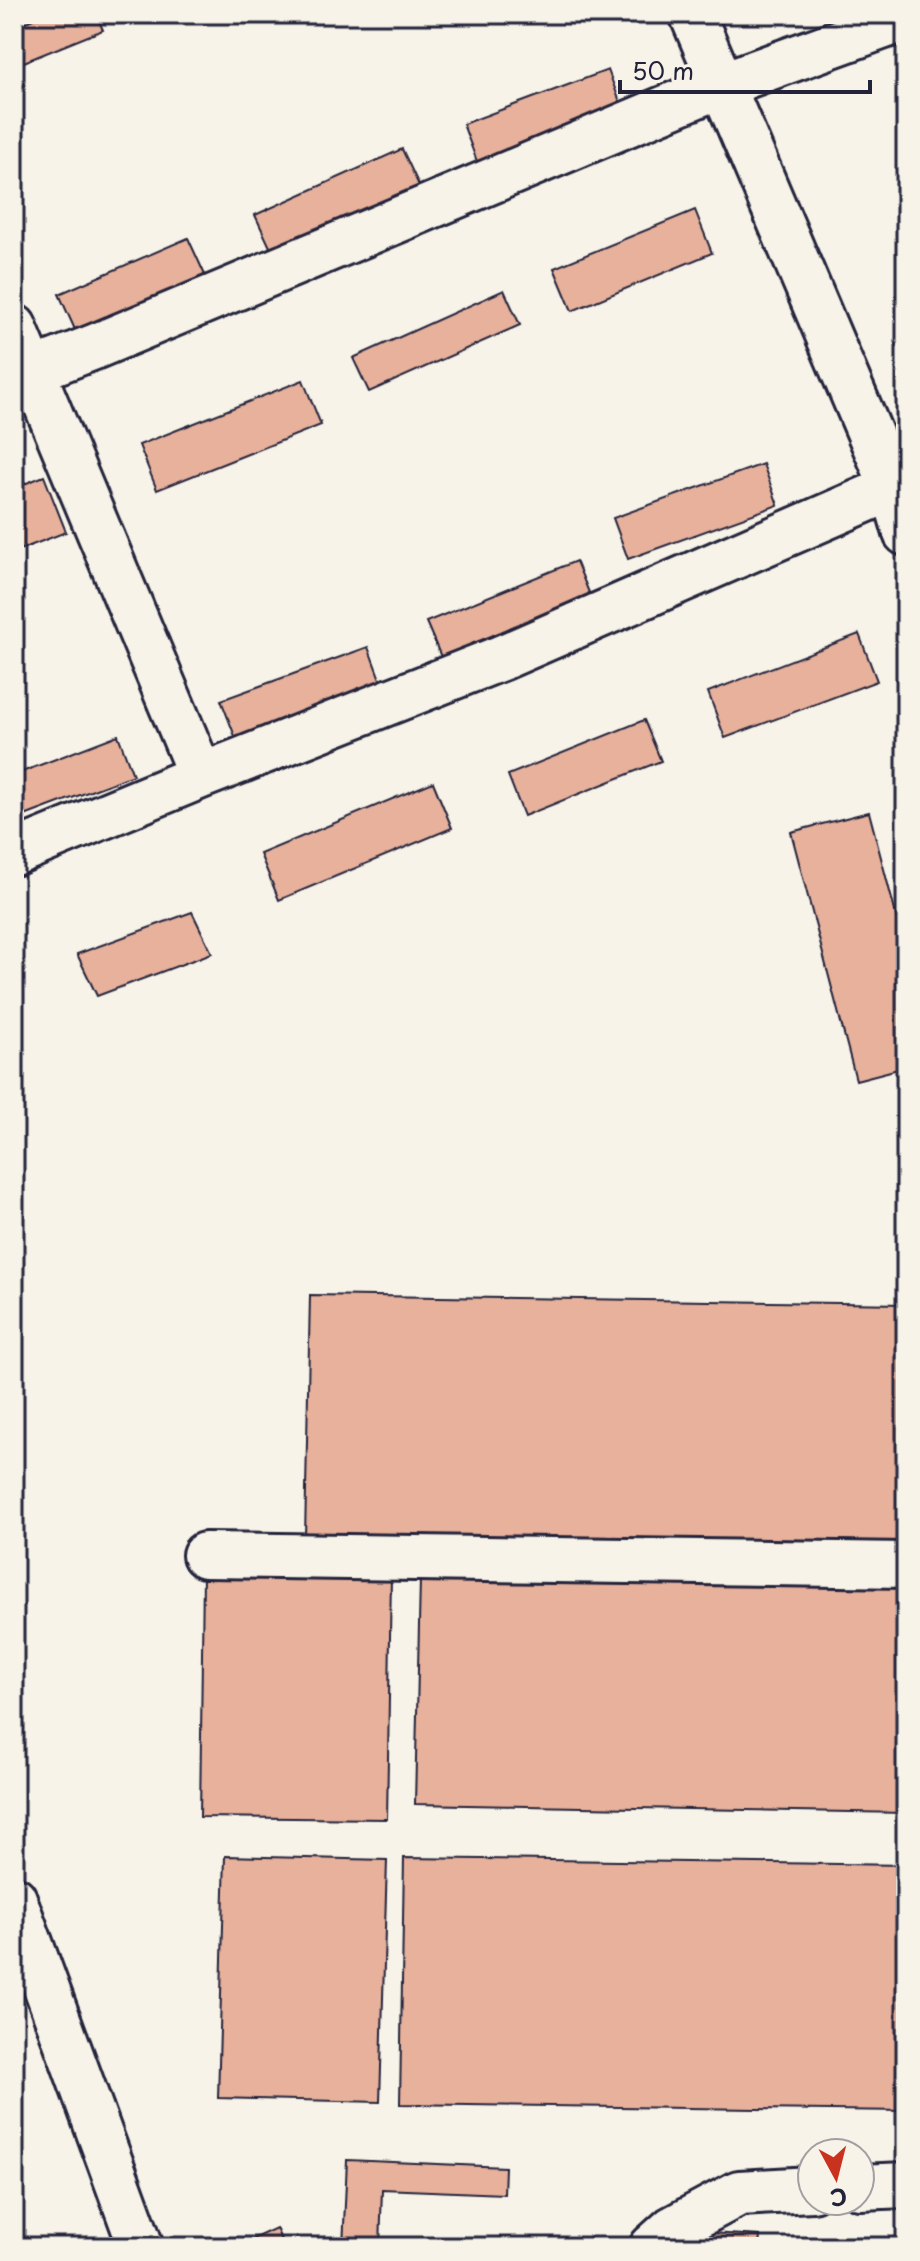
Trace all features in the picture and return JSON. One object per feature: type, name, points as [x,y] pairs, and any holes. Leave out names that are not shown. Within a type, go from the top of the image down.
[{"type":"street","points":[[692,14],[899,485],[906,533]]},
{"type":"street","points":[[23,374],[721,85],[906,18]]},
{"type":"street","points":[[14,327],[23,374],[201,776]]},
{"type":"street","points":[[14,853],[501,658],[899,485]]},
{"type":"street","points":[[205,1555],[906,1565]]},
{"type":"street","points":[[14,1899],[141,2247]]},
{"type":"street","points":[[876,2186],[906,2185]]},
{"type":"street","points":[[652,2247],[672,2229],[739,2193],[796,2190]]},
{"type":"building","points":[[45,14],[96,14],[103,30],[14,66],[14,27]]},
{"type":"building","points":[[608,70],[623,110],[478,164],[463,124]]},
{"type":"building","points":[[402,149],[422,192],[275,258],[255,215]]},
{"type":"building","points":[[695,210],[712,253],[572,311],[554,268]]},
{"type":"building","points":[[188,238],[205,275],[76,332],[59,294]]},
{"type":"building","points":[[504,290],[520,325],[369,392],[353,358]]},
{"type":"building","points":[[303,380],[321,425],[157,490],[139,445]]},
{"type":"building","points":[[763,464],[778,505],[628,559],[613,518]]},
{"type":"building","points":[[44,476],[66,532],[14,552],[14,488]]},
{"type":"building","points":[[576,561],[590,595],[441,657],[426,622]]},
{"type":"building","points":[[859,634],[877,681],[725,738],[708,692]]},
{"type":"building","points":[[368,647],[384,690],[238,744],[221,700]]},
{"type":"building","points":[[644,720],[661,761],[524,816],[508,775]]},
{"type":"building","points":[[118,735],[133,775],[14,820],[14,775]]},
{"type":"building","points":[[433,782],[452,828],[279,900],[260,854]]},
{"type":"building","points":[[869,812],[906,953],[906,1067],[856,1080],[791,832]]},
{"type":"building","points":[[192,912],[212,953],[97,996],[77,954]]},
{"type":"building","points":[[310,1295],[906,1304],[906,1547],[305,1538]]},
{"type":"building","points":[[203,1574],[391,1576],[387,1819],[200,1817]]},
{"type":"building","points":[[420,1579],[906,1588],[906,1813],[415,1804]]},
{"type":"building","points":[[225,1856],[387,1860],[380,2102],[218,2098]]},
{"type":"building","points":[[404,1858],[906,1865],[906,2111],[400,2104]]},
{"type":"building","points":[[347,2160],[505,2167],[504,2194],[382,2189],[380,2247],[343,2247]]},
{"type":"building","points":[[276,2228],[284,2247],[251,2247],[248,2241]]},
{"type":"building","points":[[710,2233],[760,2236],[759,2247],[709,2247]]}]
